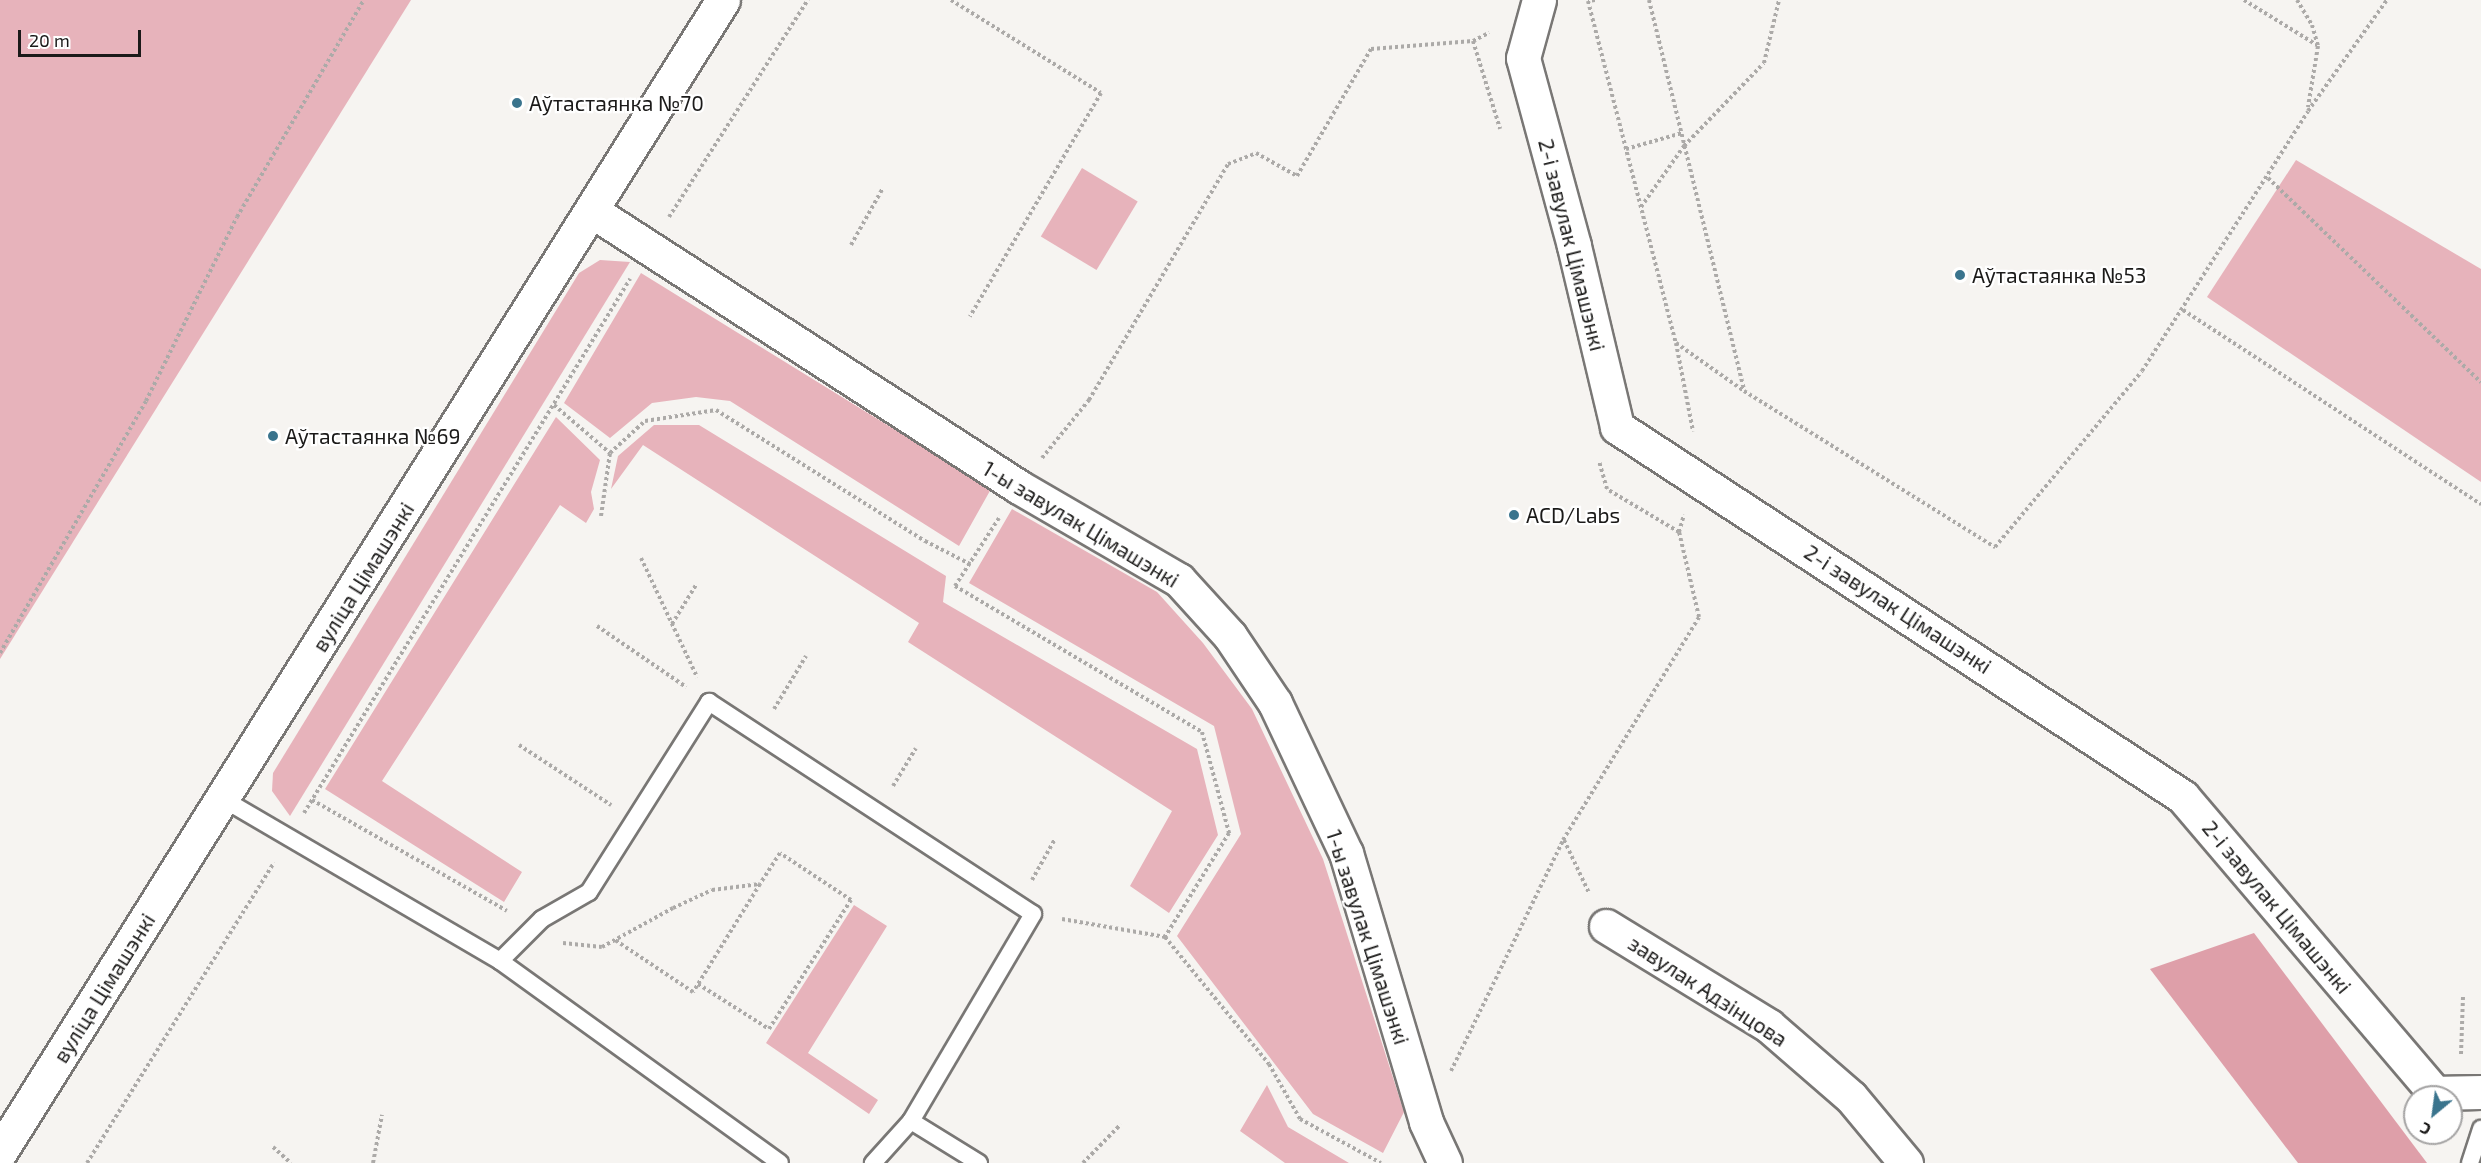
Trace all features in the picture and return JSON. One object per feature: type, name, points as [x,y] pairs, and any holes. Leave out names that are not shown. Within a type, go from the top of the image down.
[{"type":"street","name":"вуліца Цімашэнкі","points":[[0,1152],[723,0]]},
{"type":"street","name":"2-і завулак Цімашэнкі","points":[[1539,0],[1523,58],[1575,246],[1617,427],[2183,797],[2435,1093],[2471,1092]]},
{"type":"street","name":"1-ы завулак Цімашэнкі","points":[[592,211],[1019,487],[1179,580],[1230,636],[1275,703],[1346,853],[1426,1122],[1445,1163]]},
{"type":"street","name":"завулак Адзінцова","points":[[1606,926],[1769,1026],[1851,1097],[1906,1163]]},
{"type":"lane","points":[[500,961],[542,919],[589,892],[709,702],[1033,914],[911,1121],[873,1163]]},
{"type":"lane","points":[[223,799],[288,840],[500,961],[780,1163]]},
{"type":"lane","points":[[911,1121],[979,1163]]},
{"type":"lane","points":[[2470,1163],[2481,1129]]},
{"type":"path","points":[[0,653],[146,401],[237,217],[364,0]]},
{"type":"path","points":[[87,1163],[288,840],[649,248],[808,0]]},
{"type":"path","points":[[951,0],[1101,93],[970,316]]},
{"type":"path","points":[[1426,1122],[1563,840],[1699,617],[1679,532],[1695,478],[1693,418],[1676,343],[1588,1],[1595,0]]},
{"type":"path","points":[[1649,0],[1744,392]]},
{"type":"path","points":[[1641,207],[1684,146],[1764,63],[1779,0]]},
{"type":"path","points":[[2244,0],[2318,46]]},
{"type":"path","points":[[2297,0],[2312,25],[2318,46],[2308,111]]},
{"type":"path","points":[[1676,343],[1744,392],[1995,547],[2142,371],[2268,178],[2308,111],[2387,0]]},
{"type":"path","points":[[1165,937],[1229,833],[1202,732],[955,586],[1019,487],[1089,400],[1228,164],[1256,153],[1297,176],[1371,49],[1473,41],[1501,133]]},
{"type":"path","points":[[1626,149],[1682,134]]},
{"type":"path","points":[[2268,178],[2481,382]]},
{"type":"path","points":[[851,245],[883,188]]},
{"type":"path","points":[[2183,310],[2481,504]]},
{"type":"path","points":[[554,405],[610,453]]},
{"type":"path","points":[[601,516],[610,453],[645,421],[716,410],[925,541],[970,564]]},
{"type":"path","points":[[1597,454],[1607,489],[1679,532]]},
{"type":"path","points":[[641,558],[709,702]]},
{"type":"path","points":[[672,624],[696,585]]},
{"type":"path","points":[[597,626],[709,702]]},
{"type":"path","points":[[758,734],[806,656]]},
{"type":"path","points":[[519,745],[635,820]]},
{"type":"path","points":[[876,812],[916,748]]},
{"type":"path","points":[[1017,904],[1055,839]]},
{"type":"path","points":[[1563,840],[1606,926]]},
{"type":"path","points":[[698,984],[769,1029],[851,900],[780,853],[760,884]]},
{"type":"path","points":[[1033,914],[1165,937],[1269,1064],[1300,1119],[1381,1163]]},
{"type":"path","points":[[2463,998],[2471,1092]]},
{"type":"path","points":[[372,1163],[382,1115]]},
{"type":"path","points":[[1083,1163],[1121,1124]]},
{"type":"path","points":[[273,1147],[291,1163]]},
{"type":"shaded area","points":[[0,0],[411,0],[0,659]]},
{"type":"shaded area","points":[[2296,160],[2481,269],[2481,482],[2207,297]]},
{"type":"shaded area","points":[[1082,168],[1138,201],[1097,270],[1041,237]]},
{"type":"shaded area","points":[[600,260],[630,262],[290,816],[272,791],[273,773],[579,273]]},
{"type":"shaded area","points":[[641,273],[991,489],[959,546],[730,401],[696,397],[652,403],[610,438],[564,403]]},
{"type":"shaded area","points":[[556,417],[600,460],[591,492],[594,509],[586,523],[560,505],[382,781],[522,872],[504,902],[325,789]]},
{"type":"shaded area","points":[[654,425],[699,425],[946,576],[943,602],[1197,749],[1218,835],[1169,913],[1130,886],[1172,811],[908,642],[919,623],[643,445],[611,489],[618,456]]},
{"type":"shaded area","points":[[1012,509],[1157,592],[1203,643],[1252,709],[1323,859],[1404,1112],[1383,1153],[1313,1114],[1177,936],[1241,834],[1214,726],[969,583]]},
{"type":"shaded area","points":[[854,905],[887,926],[808,1053],[878,1100],[869,1114],[766,1043]]},
{"type":"shaded area","points":[[2254,933],[2403,1131],[2403,1145],[2413,1145],[2427,1163],[2298,1163],[2150,969]]},
{"type":"shaded area","points":[[1267,1085],[1288,1127],[1349,1163],[1285,1163],[1240,1131]]},
{"type":"place","name":"Аўтастаянка №70","points":[[517,103]]},
{"type":"place","name":"Аўтастаянка №53","points":[[1960,275]]},
{"type":"place","name":"Аўтастаянка №69","points":[[273,436]]},
{"type":"place","name":"ACD/Labs","points":[[1514,515]]}]
